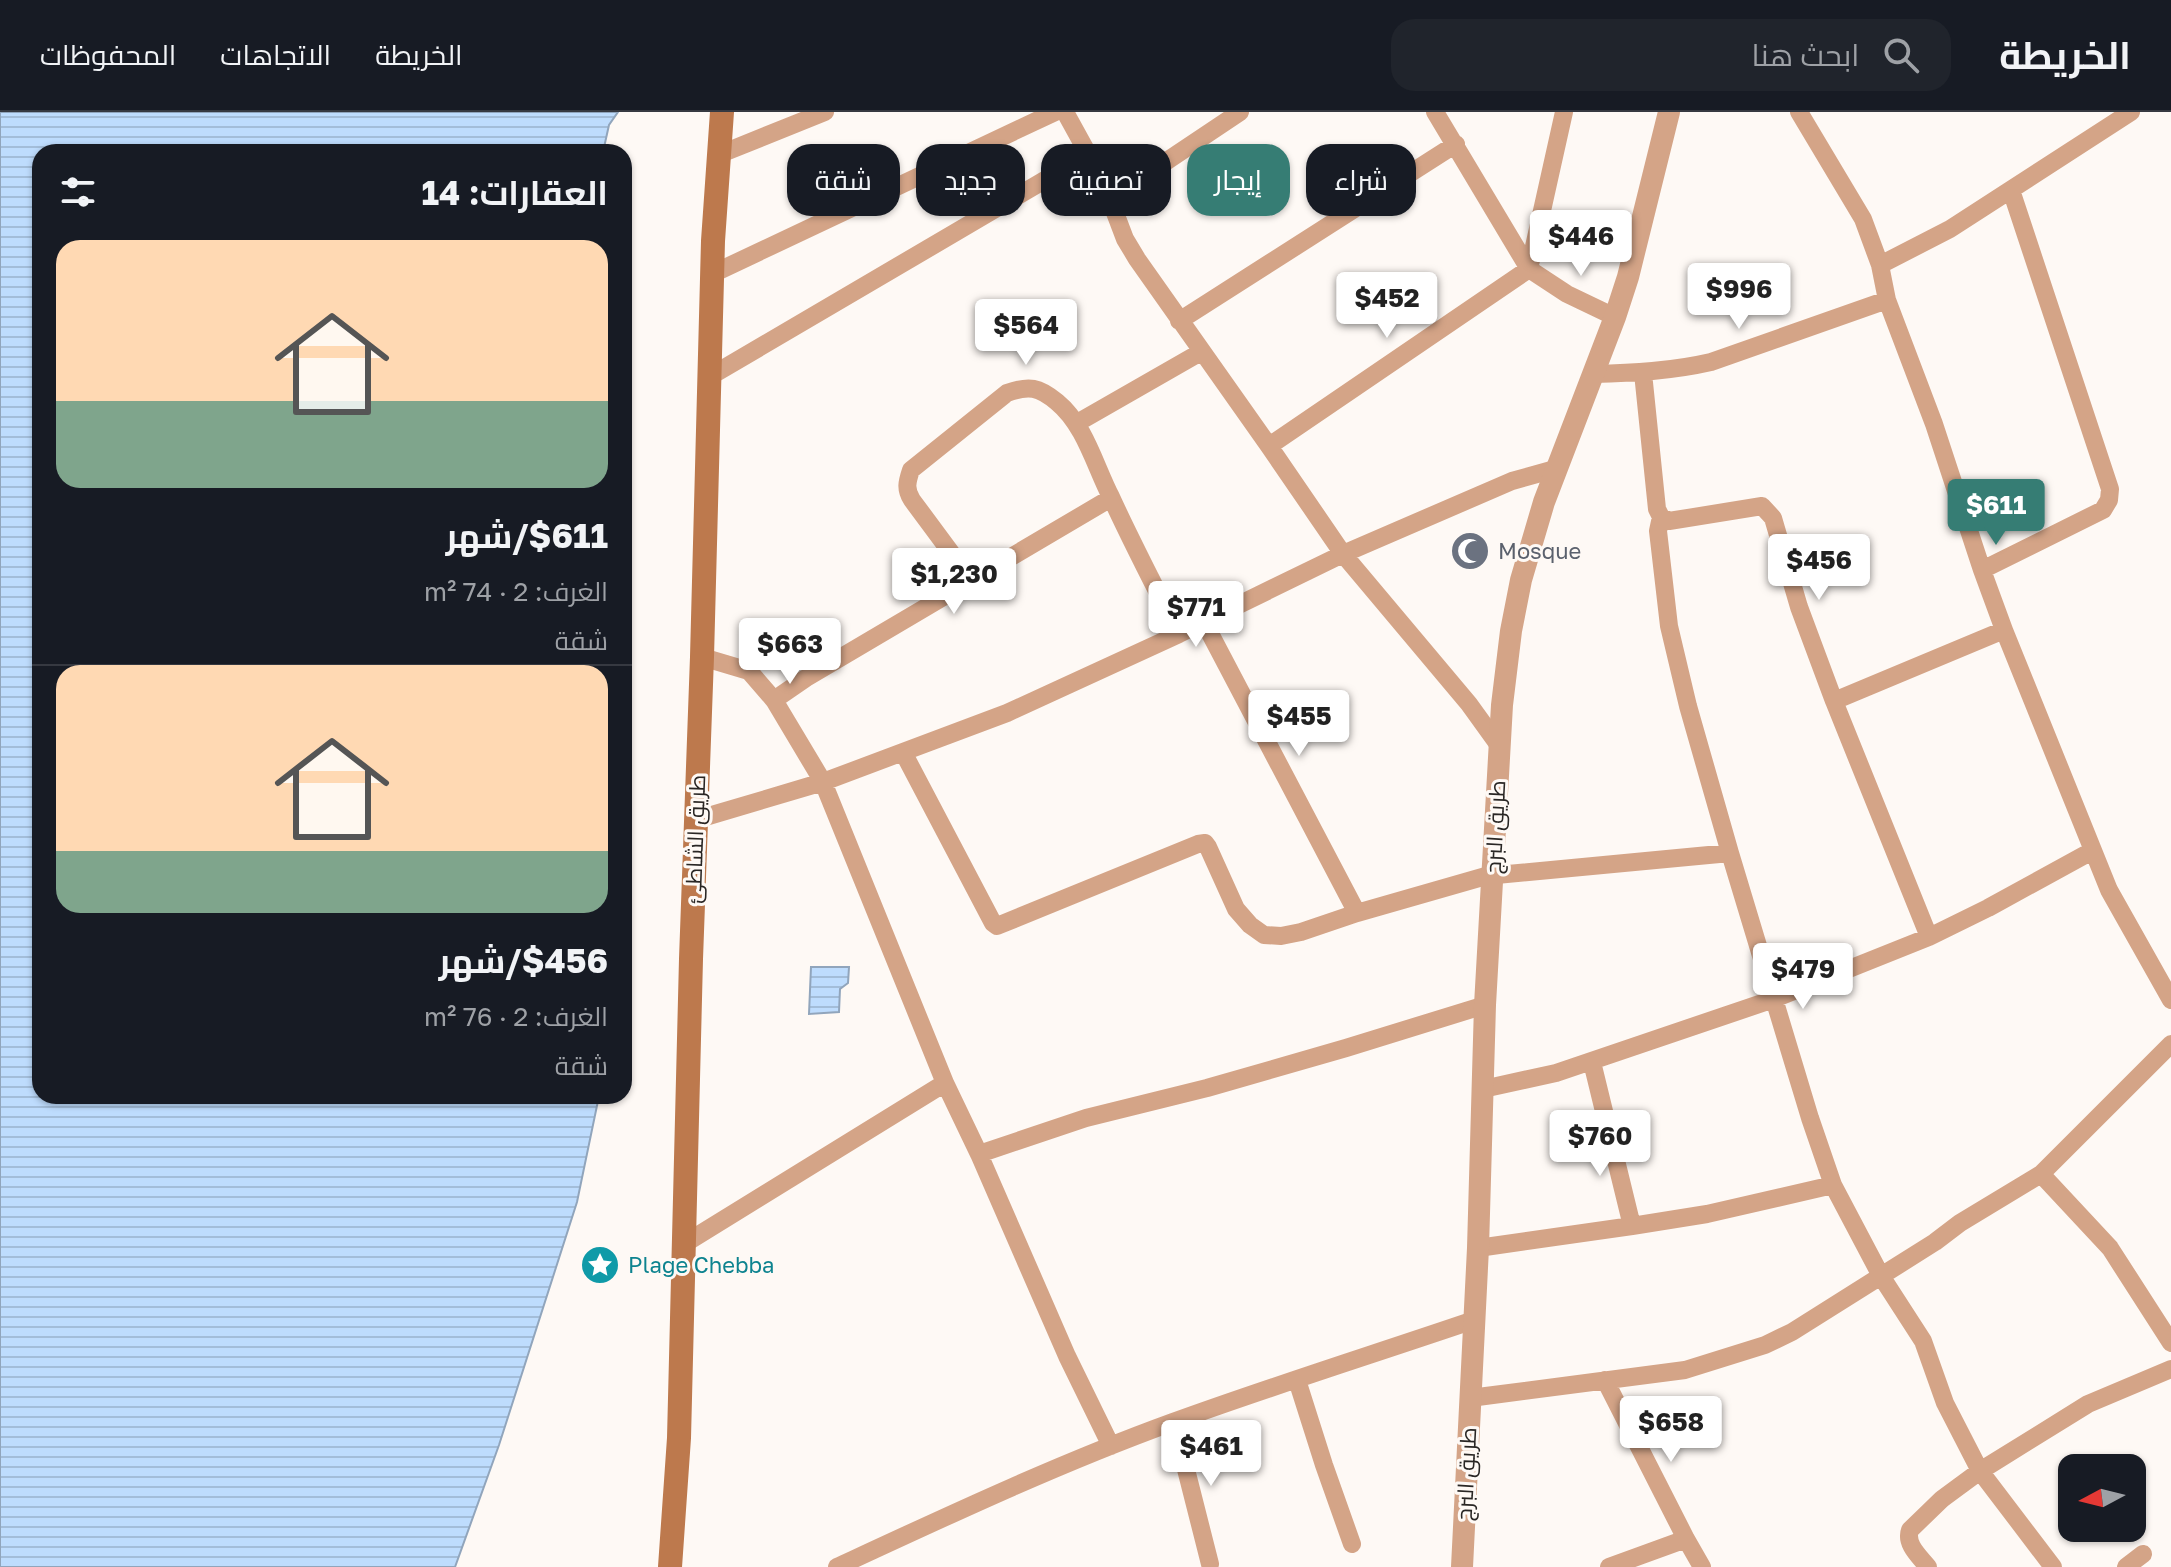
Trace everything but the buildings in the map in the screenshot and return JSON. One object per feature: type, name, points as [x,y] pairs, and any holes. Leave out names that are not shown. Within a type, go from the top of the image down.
[{"type":"main road","name":"طريق الشاطئ","points":[[670,1567],[679,1438],[712,274],[722,112]]},
{"type":"street","points":[[718,155],[825,112]]},
{"type":"street","points":[[712,274],[1055,112]]},
{"type":"street","points":[[1065,112],[1083,144]]},
{"type":"street","points":[[1171,158],[1240,112]]},
{"type":"street","points":[[1435,112],[1529,269],[1567,294],[1615,317]]},
{"type":"street","points":[[1269,446],[1529,269],[1564,112]]},
{"type":"street","name":"طريق البرج","points":[[1462,1567],[1478,1248],[1485,1005],[1507,658],[1519,593],[1537,524],[1555,469],[1615,317],[1639,238],[1669,112]]},
{"type":"street","points":[[1799,112],[1863,219],[1880,265],[1887,300],[1934,424],[2004,630],[2109,890],[2171,1000]]},
{"type":"street","points":[[1880,265],[1950,229],[2131,112]]},
{"type":"street","points":[[1179,321],[1456,144]]},
{"type":"street","points":[[709,377],[1041,182]]},
{"type":"street","points":[[1982,570],[2103,510],[2109,500],[2110,489],[2011,190]]},
{"type":"street","points":[[1116,216],[1125,239],[1179,321],[1343,554],[1469,704],[1500,747]]},
{"type":"street","points":[[1593,374],[1688,368],[1726,358],[1887,300]]},
{"type":"street","points":[[1077,423],[1201,352]]},
{"type":"street","points":[[1643,373],[1657,509],[1661,517],[1669,521],[1762,506],[1773,518],[1799,607],[1929,937]]},
{"type":"street","points":[[972,581],[906,491],[911,470],[1007,393],[1035,388],[1057,403],[1077,423],[1179,634]]},
{"type":"street","points":[[695,820],[823,782],[1007,713],[1343,554],[1512,481],[1555,469]]},
{"type":"street","points":[[774,700],[806,678],[1111,498]]},
{"type":"street","points":[[1661,517],[1658,531],[1669,626],[1688,706],[1810,1118],[1833,1185],[1881,1276],[1923,1341],[1945,1403],[1980,1471],[2053,1567]]},
{"type":"street","points":[[1204,622],[1357,913]]},
{"type":"street","points":[[1834,701],[2004,630]]},
{"type":"street","points":[[702,657],[749,671],[774,700],[823,782],[945,1083],[1067,1356],[1111,1446]]},
{"type":"street","points":[[903,752],[997,926],[1205,843],[1236,909],[1264,935],[1281,936],[1493,875],[1730,853]]},
{"type":"street","points":[[1483,1089],[1530,1080],[1592,1062],[1774,999],[1929,937],[2092,851]]},
{"type":"street","points":[[979,1154],[1086,1118],[1207,1088],[1485,1005]]},
{"type":"street","points":[[1470,1398],[1685,1370],[1765,1345],[1792,1332],[2041,1174],[2171,1044]]},
{"type":"street","points":[[1592,1062],[1632,1226]]},
{"type":"street","points":[[684,1244],[945,1083]]},
{"type":"street","points":[[2041,1174],[2110,1248],[2171,1343]]},
{"type":"street","points":[[1478,1248],[1663,1223],[1833,1185]]},
{"type":"street","points":[[837,1567],[1111,1446],[1474,1320]]},
{"type":"street","points":[[1928,1567],[1909,1543],[1908,1536],[1910,1530],[1942,1499],[1980,1471],[2088,1404],[2171,1369]]},
{"type":"street","points":[[1297,1380],[1352,1544]]},
{"type":"street","points":[[1605,1380],[1702,1567]]},
{"type":"street","points":[[1174,1422],[1210,1564]]},
{"type":"street","points":[[1609,1567],[1686,1539]]},
{"type":"street","points":[[2126,1567],[2143,1554]]},
{"type":"water","points":[[0,112],[618,112],[609,125],[605,144],[32,144],[32,1104],[597,1104],[577,1202],[499,1445],[455,1567],[0,1567]]},
{"type":"water","points":[[811,967],[849,967],[848,983],[840,989],[839,1012],[809,1014]]},
{"type":"place","name":"Mosque","points":[[1470,551]]},
{"type":"place","name":"Plage Chebba","points":[[600,1265]]}]
